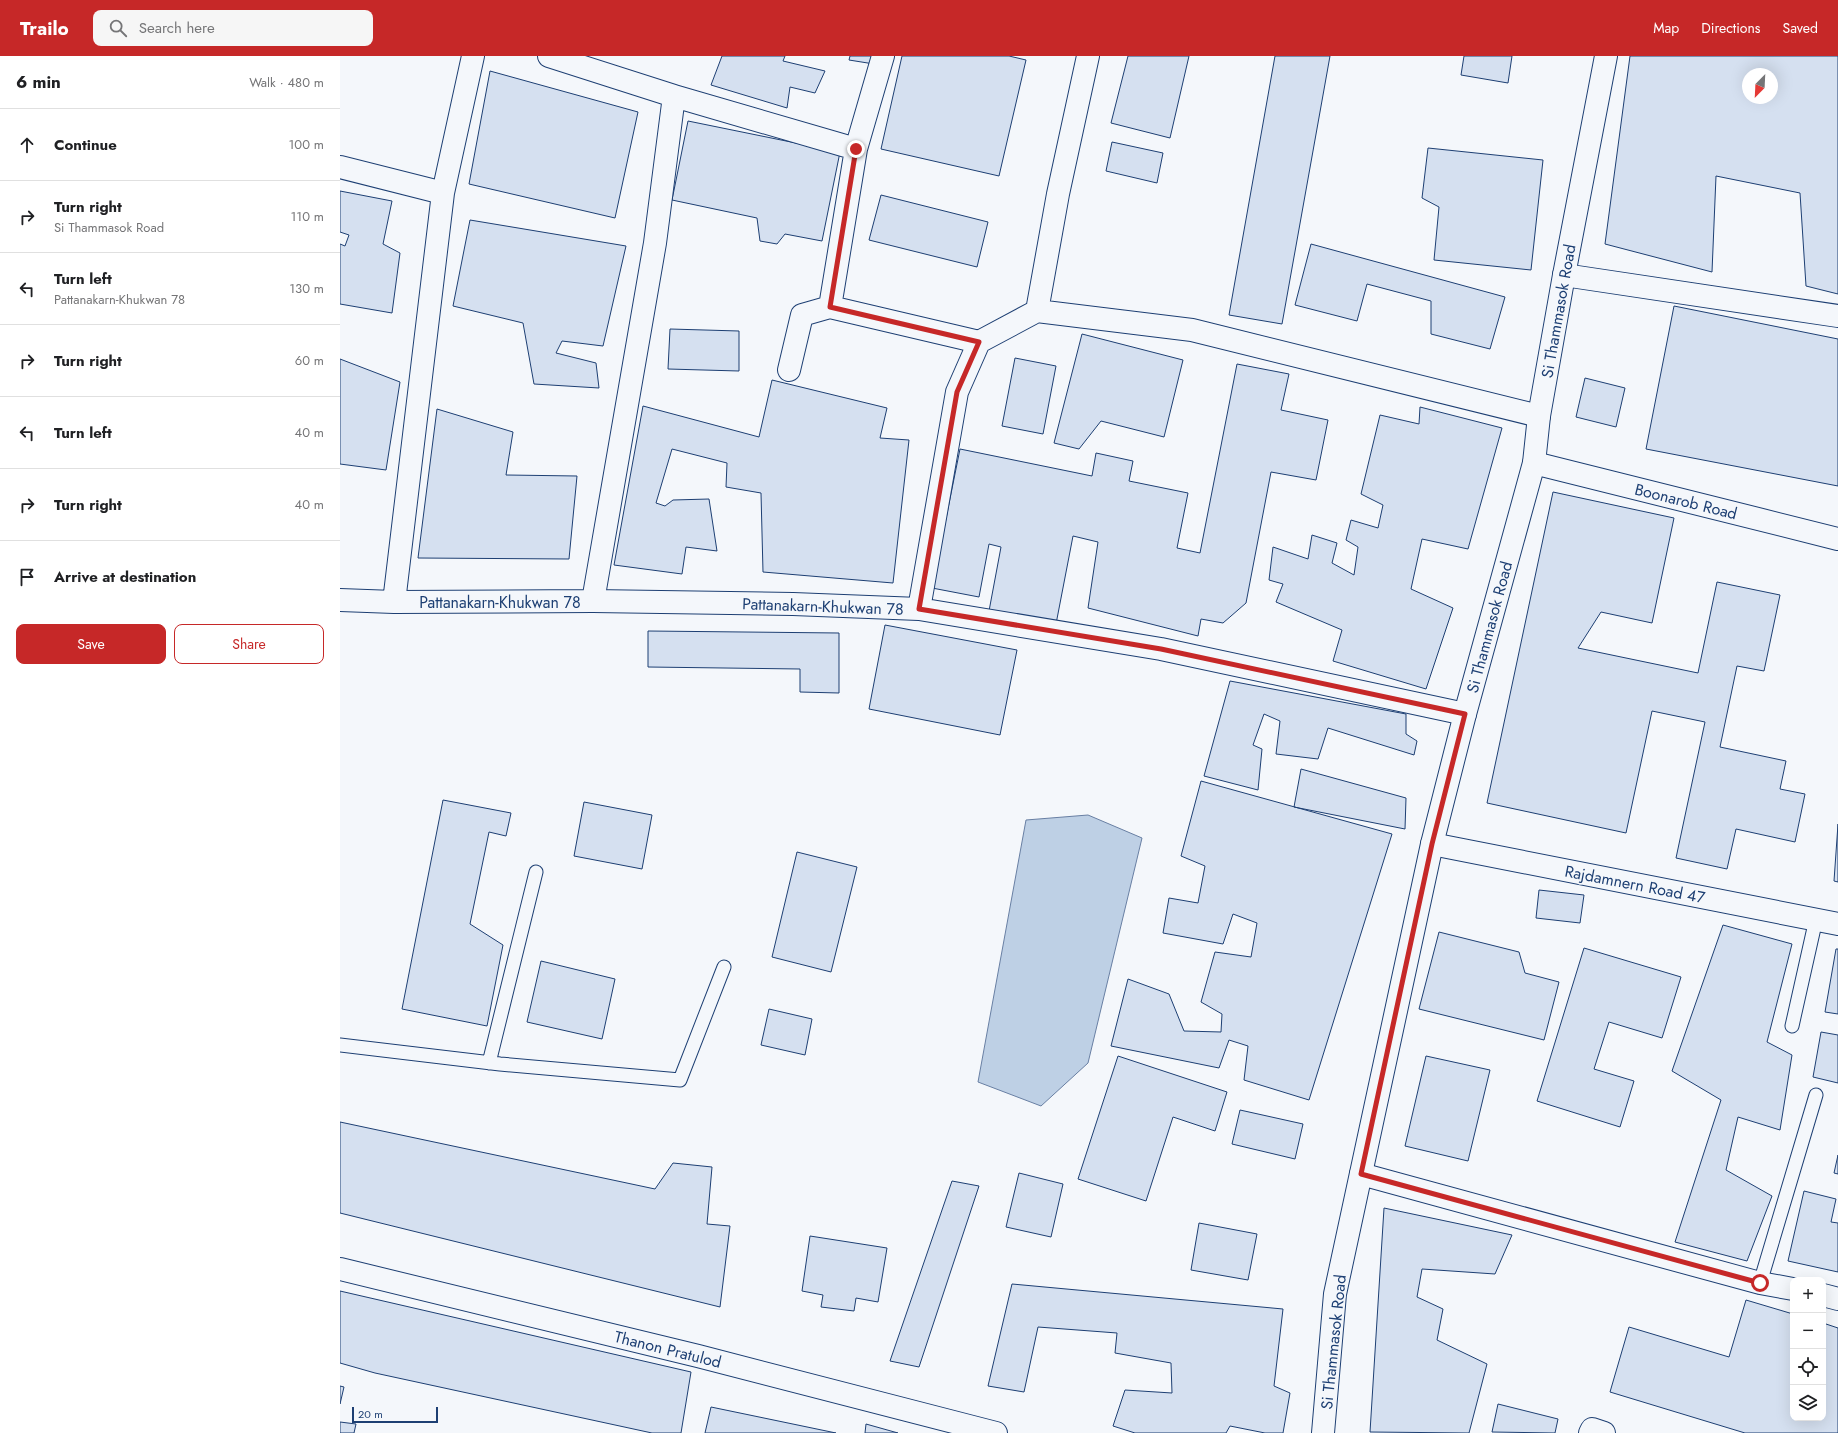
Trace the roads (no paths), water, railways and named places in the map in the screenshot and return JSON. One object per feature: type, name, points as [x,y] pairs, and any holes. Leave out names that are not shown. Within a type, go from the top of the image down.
[{"type":"street","points":[[394,602],[443,193],[472,56]]},
{"type":"street","points":[[549,56],[674,96],[856,149]]},
{"type":"street","points":[[830,307],[856,149],[883,56]]},
{"type":"street","points":[[1037,311],[1058,194],[1088,56]]},
{"type":"street","name":"Si Thammasok Road","points":[[1323,1433],[1335,1294],[1432,844],[1465,714],[1534,462],[1539,416],[1564,274],[1606,56]]},
{"type":"street","points":[[593,601],[655,242],[674,96]]},
{"type":"street","points":[[340,168],[443,193]]},
{"type":"street","points":[[1564,274],[1838,316]]},
{"type":"street","points":[[789,370],[802,315],[830,307],[979,342]]},
{"type":"street","points":[[919,609],[957,392],[979,342],[1037,311],[1192,330],[1539,416]]},
{"type":"street","name":"Boonarob Road","points":[[1534,462],[1838,539]]},
{"type":"street","name":"Pattanakarn-Khukwan 78","points":[[340,600],[394,602],[593,601],[793,604],[919,609],[1161,649],[1465,714]]},
{"type":"street","name":"Rajdamnern Road 47","points":[[1432,844],[1838,924]]},
{"type":"street","points":[[1361,1174],[1760,1283],[1790,1288]]},
{"type":"street","name":"Thanon Pratulod","points":[[340,1269],[691,1354],[996,1433]]},
{"type":"street","points":[[1826,1296],[1838,1298]]},
{"type":"street","points":[[1590,1433],[1592,1429],[1604,1433]]},
{"type":"lane","points":[[489,1063],[536,872]]},
{"type":"lane","points":[[1792,1026],[1816,920]]},
{"type":"lane","points":[[340,1045],[489,1063],[680,1080],[724,967]]},
{"type":"lane","points":[[1760,1283],[1816,1095]]},
{"type":"water","points":[[1088,815],[1142,838],[1088,1063],[1041,1106],[978,1082],[1026,820]]}]
